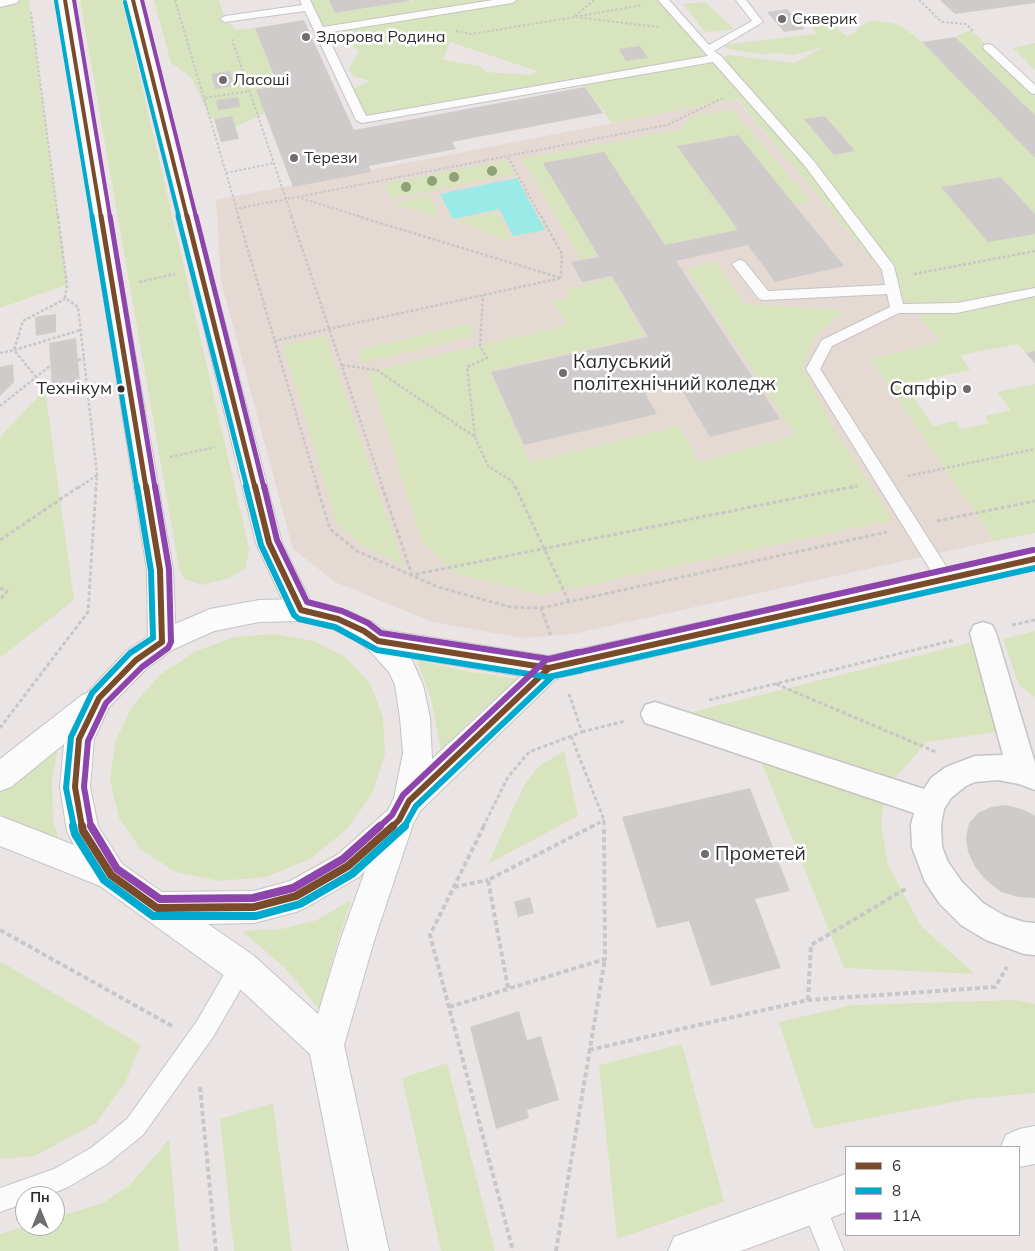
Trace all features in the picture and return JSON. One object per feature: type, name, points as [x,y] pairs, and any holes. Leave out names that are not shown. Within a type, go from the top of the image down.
[{"type":"street","points":[[0,2],[11,0]]},
{"type":"street","points":[[65,0],[160,570],[162,642]]},
{"type":"street","points":[[133,0],[269,543],[301,610]]},
{"type":"street","points":[[378,641],[550,668],[1035,559]]},
{"type":"street","points":[[0,776],[99,698],[136,660],[162,642],[210,620],[259,611],[301,610],[338,618],[364,631],[378,641],[400,664],[409,686],[414,710],[418,753],[404,810],[357,941],[326,1045],[369,1251]]},
{"type":"street","points":[[983,633],[1028,774]]},
{"type":"street","points":[[156,908],[254,907],[296,896],[348,866],[550,668]]},
{"type":"street","points":[[99,698],[79,739],[75,787],[83,831],[111,875]]},
{"type":"street","points":[[655,714],[930,805]]},
{"type":"street","points":[[1028,774],[998,767],[975,769],[956,776],[941,788],[930,805],[926,825],[927,840],[936,871],[951,894],[972,914],[997,929],[1030,938]]},
{"type":"street","points":[[0,831],[111,875],[241,967],[326,1045]]},
{"type":"street","points":[[1020,1148],[1035,1145]]},
{"type":"street","points":[[688,1251],[830,1199]]},
{"type":"lane","points":[[320,31],[512,0]]},
{"type":"lane","points":[[663,0],[809,162],[889,269],[896,309]]},
{"type":"lane","points":[[709,49],[758,22],[741,0]]},
{"type":"lane","points":[[225,20],[307,4],[362,120],[717,58]]},
{"type":"lane","points":[[988,47],[1035,92]]},
{"type":"lane","points":[[740,264],[764,296],[893,288]]},
{"type":"lane","points":[[945,579],[813,369],[827,343],[896,309],[957,308],[1035,292]]},
{"type":"lane","points":[[0,1200],[60,1179],[99,1156],[134,1127],[153,1104],[205,1029],[241,967]]},
{"type":"lane","points":[[830,1199],[832,1251]]},
{"type":"path","points":[[175,0],[330,529],[358,551],[438,587],[510,607],[541,608],[912,526],[1035,501]]},
{"type":"path","points":[[575,17],[594,0]]},
{"type":"path","points":[[919,0],[942,22],[966,24],[988,47]]},
{"type":"path","points":[[451,31],[471,34],[647,4]]},
{"type":"path","points":[[31,10],[67,285],[65,298]]},
{"type":"path","points":[[575,17],[662,28]]},
{"type":"path","points":[[225,20],[412,576]]},
{"type":"path","points":[[235,209],[667,125],[743,87]]},
{"type":"path","points":[[205,98],[250,91]]},
{"type":"path","points":[[508,157],[562,254],[561,278]]},
{"type":"path","points":[[226,173],[274,164]]},
{"type":"path","points":[[297,197],[561,278]]},
{"type":"path","points":[[889,269],[912,274],[1035,251]]},
{"type":"path","points":[[139,282],[180,272]]},
{"type":"path","points":[[274,341],[561,278]]},
{"type":"path","points":[[483,295],[480,346],[487,358],[467,367],[475,437],[488,466],[512,481],[568,602]]},
{"type":"path","points":[[0,728],[88,612],[97,474],[78,307],[65,298]]},
{"type":"path","points":[[14,350],[23,321],[65,298]]},
{"type":"path","points":[[0,353],[82,330]]},
{"type":"path","points":[[14,350],[36,377]]},
{"type":"path","points":[[78,360],[85,358]]},
{"type":"path","points":[[0,406],[51,365]]},
{"type":"path","points":[[342,365],[378,370],[475,437]]},
{"type":"path","points":[[167,458],[224,445]]},
{"type":"path","points":[[412,576],[1035,449]]},
{"type":"path","points":[[0,540],[97,474]]},
{"type":"path","points":[[0,588],[6,591],[0,600]]},
{"type":"path","points":[[541,608],[551,636]]},
{"type":"path","points":[[513,1251],[430,934],[508,777],[529,752],[582,732],[1035,620]]},
{"type":"path","points":[[775,684],[975,769]]},
{"type":"path","points":[[569,694],[582,732]]},
{"type":"path","points":[[556,1251],[604,959],[604,820],[571,736]]},
{"type":"path","points":[[454,887],[488,880],[604,820]]},
{"type":"path","points":[[808,1000],[811,945],[936,871]]},
{"type":"path","points":[[488,880],[508,988]]},
{"type":"path","points":[[589,1050],[808,1000],[995,987],[1030,938]]},
{"type":"path","points":[[449,1007],[604,959]]},
{"type":"shaded area","name":"Калуський політехнічний коледж","points":[[736,99],[942,342],[871,360],[994,541],[573,634],[522,638],[432,622],[335,582],[293,549],[221,281],[216,200]]},
{"type":"green space","points":[[29,0],[67,285],[0,308],[0,2]]},
{"type":"green space","points":[[80,0],[122,0],[249,548],[246,568],[230,578],[202,585],[184,579],[179,568]]},
{"type":"green space","points":[[154,0],[219,0],[225,19],[236,30],[255,28],[278,86],[265,113],[235,127],[232,116],[211,119],[191,77],[171,63]]},
{"type":"green space","points":[[305,0],[329,0],[335,13],[416,0],[663,0],[717,58],[730,55],[794,63],[824,47],[793,55],[761,54],[728,49],[723,45],[816,34],[805,14],[818,13],[848,37],[856,32],[858,27],[874,20],[900,25],[922,42],[1035,158],[1035,214],[1001,177],[942,187],[1035,234],[1035,351],[1026,353],[1018,344],[960,355],[970,370],[905,384],[933,426],[956,421],[961,429],[989,423],[985,416],[1011,410],[997,392],[1035,384],[1035,533],[994,541],[870,359],[941,342],[737,99],[612,123],[585,87],[573,83],[362,120],[349,91],[369,81],[353,76],[349,69],[359,50],[335,35],[332,29],[320,31]],"holes":[[[450,42],[537,71],[537,72],[531,75],[486,72],[479,66],[443,60]],[[825,116],[855,151],[834,155],[805,119]]]},
{"type":"green space","points":[[705,2],[734,29],[705,32],[683,4]]},
{"type":"green space","points":[[971,30],[1035,91],[1035,115],[955,37]]},
{"type":"green space","points":[[1035,43],[1035,70],[1013,48]]},
{"type":"green space","points":[[733,110],[811,201],[794,204],[738,135],[678,146],[738,230],[665,245],[604,152],[544,163],[598,254],[582,260],[522,159],[681,129],[692,116]]},
{"type":"green space","points":[[507,160],[515,174],[391,199],[384,184]]},
{"type":"green space","points":[[429,195],[440,217],[393,204]]},
{"type":"green space","points":[[497,212],[513,243],[456,220]]},
{"type":"green space","points":[[716,262],[745,304],[845,310],[814,338],[803,368],[833,427],[893,520],[541,595],[456,574],[422,541],[368,372],[567,325],[553,301],[570,297],[566,290],[612,278],[645,336],[490,371],[530,462],[679,426],[700,462],[795,435],[686,268]]},
{"type":"green space","points":[[469,324],[475,336],[362,363],[357,350]]},
{"type":"green space","points":[[325,336],[404,566],[364,547],[337,524],[283,345]]},
{"type":"green space","points":[[45,389],[74,600],[0,658],[0,437]]},
{"type":"green space","points":[[1035,631],[1035,697],[1019,685],[1003,639]]},
{"type":"green space","points":[[275,634],[313,641],[345,657],[370,683],[383,717],[385,754],[372,794],[347,829],[310,859],[266,877],[219,881],[176,872],[141,850],[119,818],[110,780],[115,742],[133,705],[161,674],[196,651],[235,637]]},
{"type":"green space","points":[[973,642],[1002,731],[927,742],[895,778],[692,712]]},
{"type":"green space","points":[[417,660],[465,671],[520,679],[480,711],[441,750],[431,699]]},
{"type":"green space","points":[[58,748],[52,780],[53,820],[60,844],[0,814],[0,791]]},
{"type":"green space","points":[[564,751],[578,816],[488,864],[524,785],[539,766]]},
{"type":"green space","points":[[762,763],[885,797],[881,822],[888,865],[921,926],[975,974],[844,968]]},
{"type":"green space","points":[[351,900],[333,957],[320,1010],[285,968],[242,931],[281,929],[317,920]]},
{"type":"green space","points":[[0,961],[141,1045],[125,1083],[96,1123],[35,1156],[0,1159]]},
{"type":"green space","points":[[1016,1000],[1035,1004],[1035,1093],[969,1099],[814,1129],[779,1022],[853,1005]]},
{"type":"green space","points":[[682,1044],[724,1202],[617,1239],[599,1065]]},
{"type":"green space","points":[[447,1063],[495,1251],[441,1251],[402,1078]]},
{"type":"green space","points":[[273,1103],[292,1251],[234,1251],[220,1119]]},
{"type":"green space","points":[[169,1139],[179,1251],[0,1251],[0,1234],[15,1229],[15,1236],[65,1236],[65,1215],[103,1203],[129,1186]]},
{"type":"water","points":[[517,178],[545,230],[513,236],[499,209],[453,219],[440,194]]},
{"type":"building","points":[[329,0],[409,0],[409,1],[335,13]]},
{"type":"building","points":[[940,0],[1035,0],[1035,3],[955,14]]},
{"type":"building","points":[[787,9],[805,29],[784,32],[767,12]]},
{"type":"building","points":[[304,20],[354,130],[585,87],[603,113],[452,142],[456,149],[369,166],[371,172],[293,187],[256,90],[278,86],[255,28]]},
{"type":"building","points":[[955,37],[1035,115],[1035,158],[922,42]]},
{"type":"building","points":[[640,46],[648,58],[626,61],[619,49]]},
{"type":"building","name":"Ласоші","points":[[230,71],[234,86],[215,89],[211,74]]},
{"type":"building","points":[[238,97],[240,107],[218,110],[216,100]]},
{"type":"building","points":[[232,116],[239,139],[221,142],[214,119]]},
{"type":"building","points":[[825,116],[855,151],[834,155],[804,119]]},
{"type":"building","points":[[738,135],[844,266],[775,282],[748,245],[676,261],[780,419],[710,437],[676,380],[642,388],[657,414],[524,445],[491,372],[648,337],[612,276],[582,282],[571,262],[599,257],[543,163],[604,152],[665,245],[738,230],[677,146]]},
{"type":"building","points":[[1001,177],[1035,214],[1035,234],[988,242],[941,187]]},
{"type":"building","points":[[56,314],[56,332],[36,336],[35,317]]},
{"type":"building","points":[[76,338],[80,383],[52,388],[49,343]]},
{"type":"building","points":[[1035,351],[1035,364],[1026,353]]},
{"type":"building","points":[[13,364],[14,382],[0,396],[0,367]]},
{"type":"building","name":"Прометей","points":[[750,788],[790,891],[755,899],[781,968],[711,986],[689,921],[657,928],[622,817]]},
{"type":"building","points":[[1006,805],[1022,809],[1035,816],[1035,898],[1018,897],[1001,892],[986,880],[975,867],[968,852],[966,837],[969,823],[978,813],[991,807]]},
{"type":"building","points":[[530,897],[534,913],[518,917],[514,902]]},
{"type":"building","points":[[519,1011],[527,1040],[541,1036],[559,1100],[527,1110],[529,1118],[496,1129],[470,1027]]},
{"type":"transit line","name":"6","points":[[65,0],[160,570],[162,642],[136,660],[99,698],[79,739],[75,787],[83,831],[111,875],[157,908],[254,907],[296,896],[348,866],[399,820],[409,801],[549,668],[1035,559]]},
{"type":"transit line","name":"11А","points":[[74,0],[169,569],[171,642],[168,648],[142,667],[106,703],[88,741],[84,787],[91,828],[117,869],[160,899],[253,898],[293,888],[343,859],[392,815],[403,795],[546,660],[1033,550]]},
{"type":"transit line","name":"6","points":[[133,0],[269,543],[301,610],[338,619],[364,631],[378,641],[549,668],[580,661]]},
{"type":"transit line","name":"11А","points":[[142,0],[277,540],[307,602],[342,611],[368,623],[381,633],[549,659],[578,652]]},
{"type":"transit line","name":"8","points":[[56,1],[151,571],[153,638],[130,653],[92,693],[71,737],[66,788],[75,834],[104,880],[153,916],[256,916],[300,904],[352,874],[405,826],[416,806],[553,676],[1035,568]]},
{"type":"transit line","name":"8","points":[[125,2],[261,545],[294,615],[299,619],[335,627],[377,650],[548,677],[582,670]]},
{"type":"place","name":"Скверик","points":[[782,19]]},
{"type":"place","name":"Здорова Родина","points":[[306,37]]},
{"type":"place","name":"Ласоші","points":[[223,80]]},
{"type":"place","name":"Терези","points":[[294,158]]},
{"type":"place","name":"Калуський політехнічний коледж","points":[[563,373]]},
{"type":"place","name":"Технікум","points":[[121,389]]},
{"type":"place","name":"Сапфір","points":[[967,389]]},
{"type":"place","name":"Прометей","points":[[705,854]]}]
